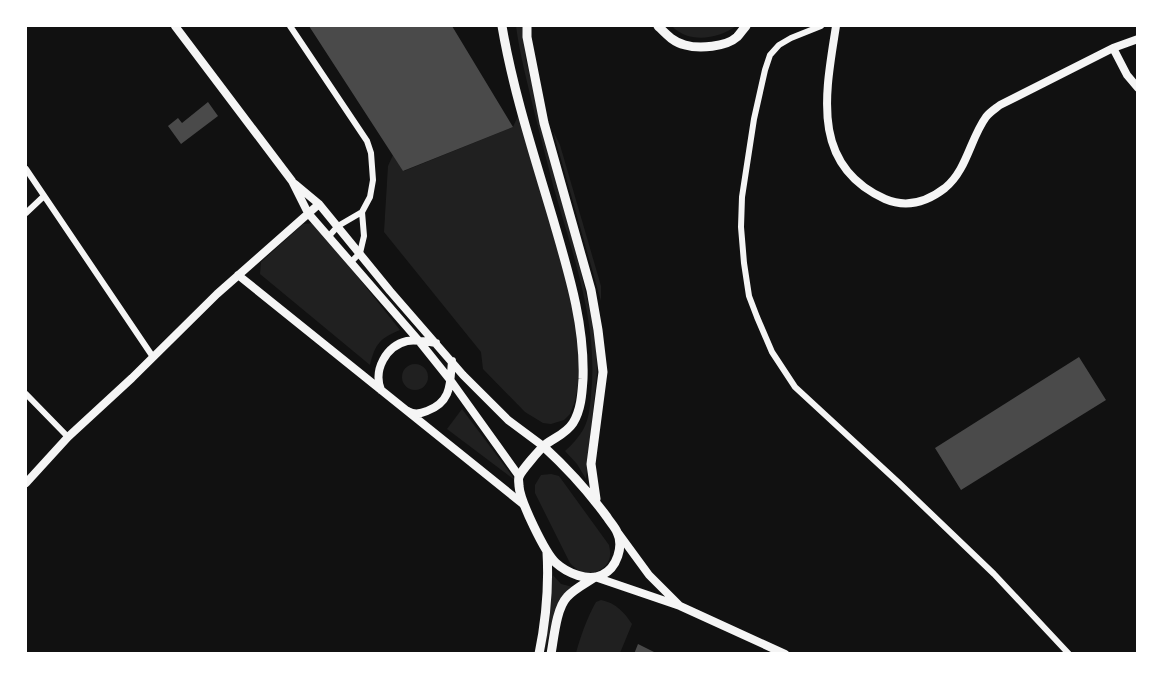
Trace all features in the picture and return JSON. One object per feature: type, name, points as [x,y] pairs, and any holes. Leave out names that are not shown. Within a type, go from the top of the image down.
[{"type":"main road","points":[[502,26],[521,111],[571,282],[582,347],[582,401],[578,411],[565,433],[543,446],[519,476],[519,487],[524,506],[556,563],[577,575],[588,578],[603,575],[610,570],[616,560],[620,547],[618,533],[580,482],[543,446]]},
{"type":"main road","points":[[527,26],[531,60],[544,123],[591,290],[598,330],[603,372],[591,464],[594,493],[598,504]]},
{"type":"main road","points":[[658,26],[669,37],[685,45],[703,47],[722,45],[736,39],[746,26]]},
{"type":"main road","points":[[539,654],[545,623],[547,549]]},
{"type":"main road","points":[[551,654],[562,604],[575,591],[595,577]]},
{"type":"street","points":[[175,26],[292,181],[309,213],[451,381],[519,476]]},
{"type":"street","points":[[290,26],[367,141],[371,153],[373,180],[370,197],[363,212],[364,236],[360,253],[351,262]]},
{"type":"street","points":[[821,26],[779,45],[770,55],[765,69],[754,120],[742,197],[741,227],[749,296],[757,317],[772,352],[795,387],[994,574],[1069,654]]},
{"type":"street","points":[[836,26],[827,88],[827,117],[838,157],[848,172],[869,192],[892,202],[906,203],[921,202],[945,188],[956,176],[980,127],[988,115],[1000,105],[1113,48],[1137,39]]},
{"type":"street","points":[[1113,48],[1127,75],[1137,88]]},
{"type":"street","points":[[26,169],[153,357]]},
{"type":"street","points":[[292,181],[319,204],[463,375],[508,420],[543,446]]},
{"type":"street","points":[[26,213],[44,196]]},
{"type":"street","points":[[26,483],[68,437],[238,275],[319,204]]},
{"type":"street","points":[[328,236],[338,226],[363,212]]},
{"type":"street","points":[[238,275],[524,506]]},
{"type":"street","points":[[382,392],[378,375],[387,353],[407,341],[436,343]]},
{"type":"street","points":[[404,409],[412,414],[423,413],[434,409],[442,402],[451,381],[452,361]]},
{"type":"street","points":[[26,394],[68,437]]},
{"type":"street","points":[[618,533],[649,575],[680,606]]},
{"type":"street","points":[[595,577],[680,606],[785,654]]},
{"type":"shaded area","points":[[516,26],[522,26],[526,60],[596,337],[597,373],[586,479],[577,464],[565,451],[583,430],[589,413],[592,368],[588,315],[535,115]]},
{"type":"shaded area","points":[[672,26],[736,26],[721,34],[704,38],[686,35]]},
{"type":"shaded area","points":[[518,116],[566,272],[578,325],[578,384],[575,401],[570,414],[564,420],[551,424],[543,423],[525,412],[483,369],[481,352],[384,232],[388,166],[393,155],[404,171],[513,127]]},
{"type":"shaded area","points":[[553,131],[560,145],[601,286],[601,301]]},
{"type":"shaded area","points":[[315,223],[400,330],[379,343],[370,365],[260,274],[261,262],[303,224]]},
{"type":"shaded area","points":[[415,364],[424,368],[428,377],[424,386],[415,390],[406,386],[402,377],[406,368]]},
{"type":"shaded area","points":[[462,409],[516,481],[447,429]]},
{"type":"shaded area","points":[[541,475],[559,476],[609,545],[609,560],[600,570],[586,573],[570,563],[535,493],[535,485]]},
{"type":"shaded area","points":[[551,573],[561,584],[573,587],[551,625],[544,654]]},
{"type":"shaded area","points":[[601,600],[619,609],[632,624],[620,653],[576,653],[590,614],[596,602]]},
{"type":"building","points":[[309,26],[452,26],[513,127],[403,171]]},
{"type":"building","points":[[208,102],[218,116],[181,144],[168,126],[178,118],[182,123]]},
{"type":"building","points":[[1079,357],[1106,400],[961,490],[935,448]]},
{"type":"building","points":[[638,644],[658,654],[634,654]]}]
